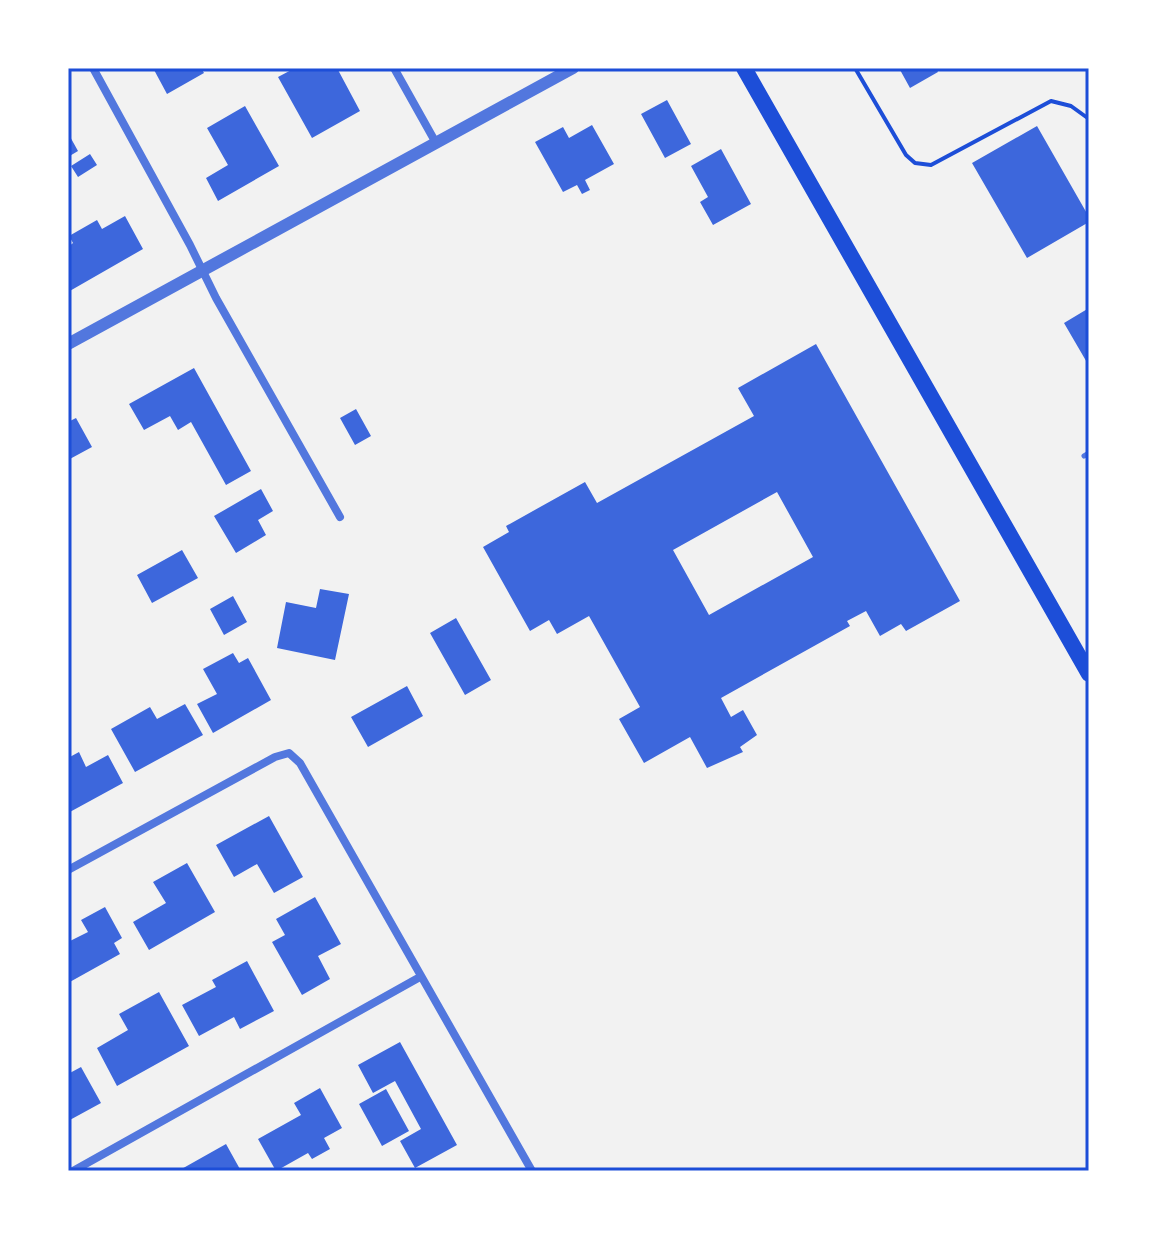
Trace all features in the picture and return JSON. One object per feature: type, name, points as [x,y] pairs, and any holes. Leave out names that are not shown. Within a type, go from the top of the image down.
[{"type":"main road","points":[[744,68],[1089,674]]},
{"type":"street","points":[[93,68],[340,517]]},
{"type":"street","points":[[394,68],[436,143]]},
{"type":"street","points":[[68,344],[573,68]]},
{"type":"street","points":[[68,870],[275,757],[289,753],[300,763],[532,1171]]},
{"type":"street","points":[[73,1171],[420,977]]},
{"type":"path","points":[[855,68],[906,155],[923,166],[931,165],[1051,101],[1071,106],[1089,119]]},
{"type":"building","points":[[153,68],[201,68],[204,73],[167,94]]},
{"type":"building","points":[[295,68],[337,68],[360,111],[312,138],[278,77]]},
{"type":"building","points":[[899,68],[936,68],[938,72],[910,88]]},
{"type":"building","points":[[667,100],[691,144],[665,158],[641,114]]},
{"type":"building","points":[[245,106],[279,166],[218,201],[206,178],[228,165],[207,128]]},
{"type":"building","points":[[592,125],[614,164],[585,180],[590,190],[582,194],[577,185],[563,192],[535,142],[563,127],[569,138]]},
{"type":"building","points":[[1037,126],[1089,222],[1027,258],[972,163]]},
{"type":"building","points":[[68,133],[78,151],[68,157]]},
{"type":"building","points":[[721,149],[751,204],[713,225],[700,202],[708,197],[691,166]]},
{"type":"building","points":[[90,154],[97,165],[78,177],[71,166]]},
{"type":"building","points":[[125,216],[143,249],[68,292],[68,247],[73,243],[69,236],[97,220],[102,229]]},
{"type":"building","points":[[1089,308],[1089,366],[1064,323]]},
{"type":"building","points":[[816,344],[960,601],[906,631],[901,624],[880,636],[866,611],[847,621],[850,626],[721,698],[731,717],[743,710],[757,735],[740,747],[743,752],[707,768],[690,737],[644,763],[619,719],[640,707],[589,616],[557,634],[549,620],[530,631],[483,547],[509,532],[506,526],[585,482],[597,503],[754,416],[738,388]],"holes":[[[777,492],[813,557],[709,615],[673,550]]]},
{"type":"building","points":[[194,368],[251,471],[226,485],[191,422],[178,430],[170,416],[144,430],[129,404]]},
{"type":"building","points":[[356,409],[371,436],[355,445],[340,418]]},
{"type":"building","points":[[76,418],[92,447],[68,460],[68,422]]},
{"type":"building","points":[[261,489],[273,511],[258,520],[266,535],[236,553],[214,516]]},
{"type":"building","points":[[182,550],[198,578],[152,603],[137,575]]},
{"type":"building","points":[[320,589],[349,594],[335,660],[277,648],[286,602],[316,608]]},
{"type":"building","points":[[233,596],[247,622],[224,635],[210,609]]},
{"type":"building","points":[[456,618],[491,680],[465,695],[430,633]]},
{"type":"building","points":[[233,653],[239,663],[248,658],[271,700],[213,733],[197,704],[217,694],[203,669]]},
{"type":"building","points":[[407,686],[423,716],[368,747],[351,717]]},
{"type":"building","points":[[185,704],[203,735],[135,772],[111,729],[150,707],[157,719]]},
{"type":"building","points":[[79,752],[86,767],[108,755],[123,783],[68,813],[68,758]]},
{"type":"building","points":[[269,816],[303,877],[274,893],[257,864],[234,877],[216,845]]},
{"type":"building","points":[[187,863],[215,912],[149,950],[133,922],[166,903],[153,882]]},
{"type":"building","points":[[315,897],[341,944],[318,956],[330,979],[302,995],[272,942],[285,935],[276,919]]},
{"type":"building","points":[[105,907],[122,938],[114,943],[120,954],[68,983],[68,942],[88,932],[81,920]]},
{"type":"building","points":[[247,961],[274,1011],[240,1029],[234,1017],[199,1036],[182,1005],[216,987],[212,980]]},
{"type":"building","points":[[159,992],[189,1046],[117,1086],[97,1048],[128,1030],[119,1014]]},
{"type":"building","points":[[400,1042],[457,1145],[415,1168],[400,1141],[421,1129],[395,1081],[373,1093],[358,1065]]},
{"type":"building","points":[[81,1067],[101,1103],[68,1121],[68,1074]]},
{"type":"building","points":[[320,1088],[342,1128],[324,1138],[330,1149],[312,1159],[308,1153],[276,1171],[258,1139],[301,1115],[294,1103]]},
{"type":"building","points":[[386,1089],[409,1131],[382,1146],[359,1104]]},
{"type":"building","points":[[226,1144],[241,1171],[178,1171]]}]
